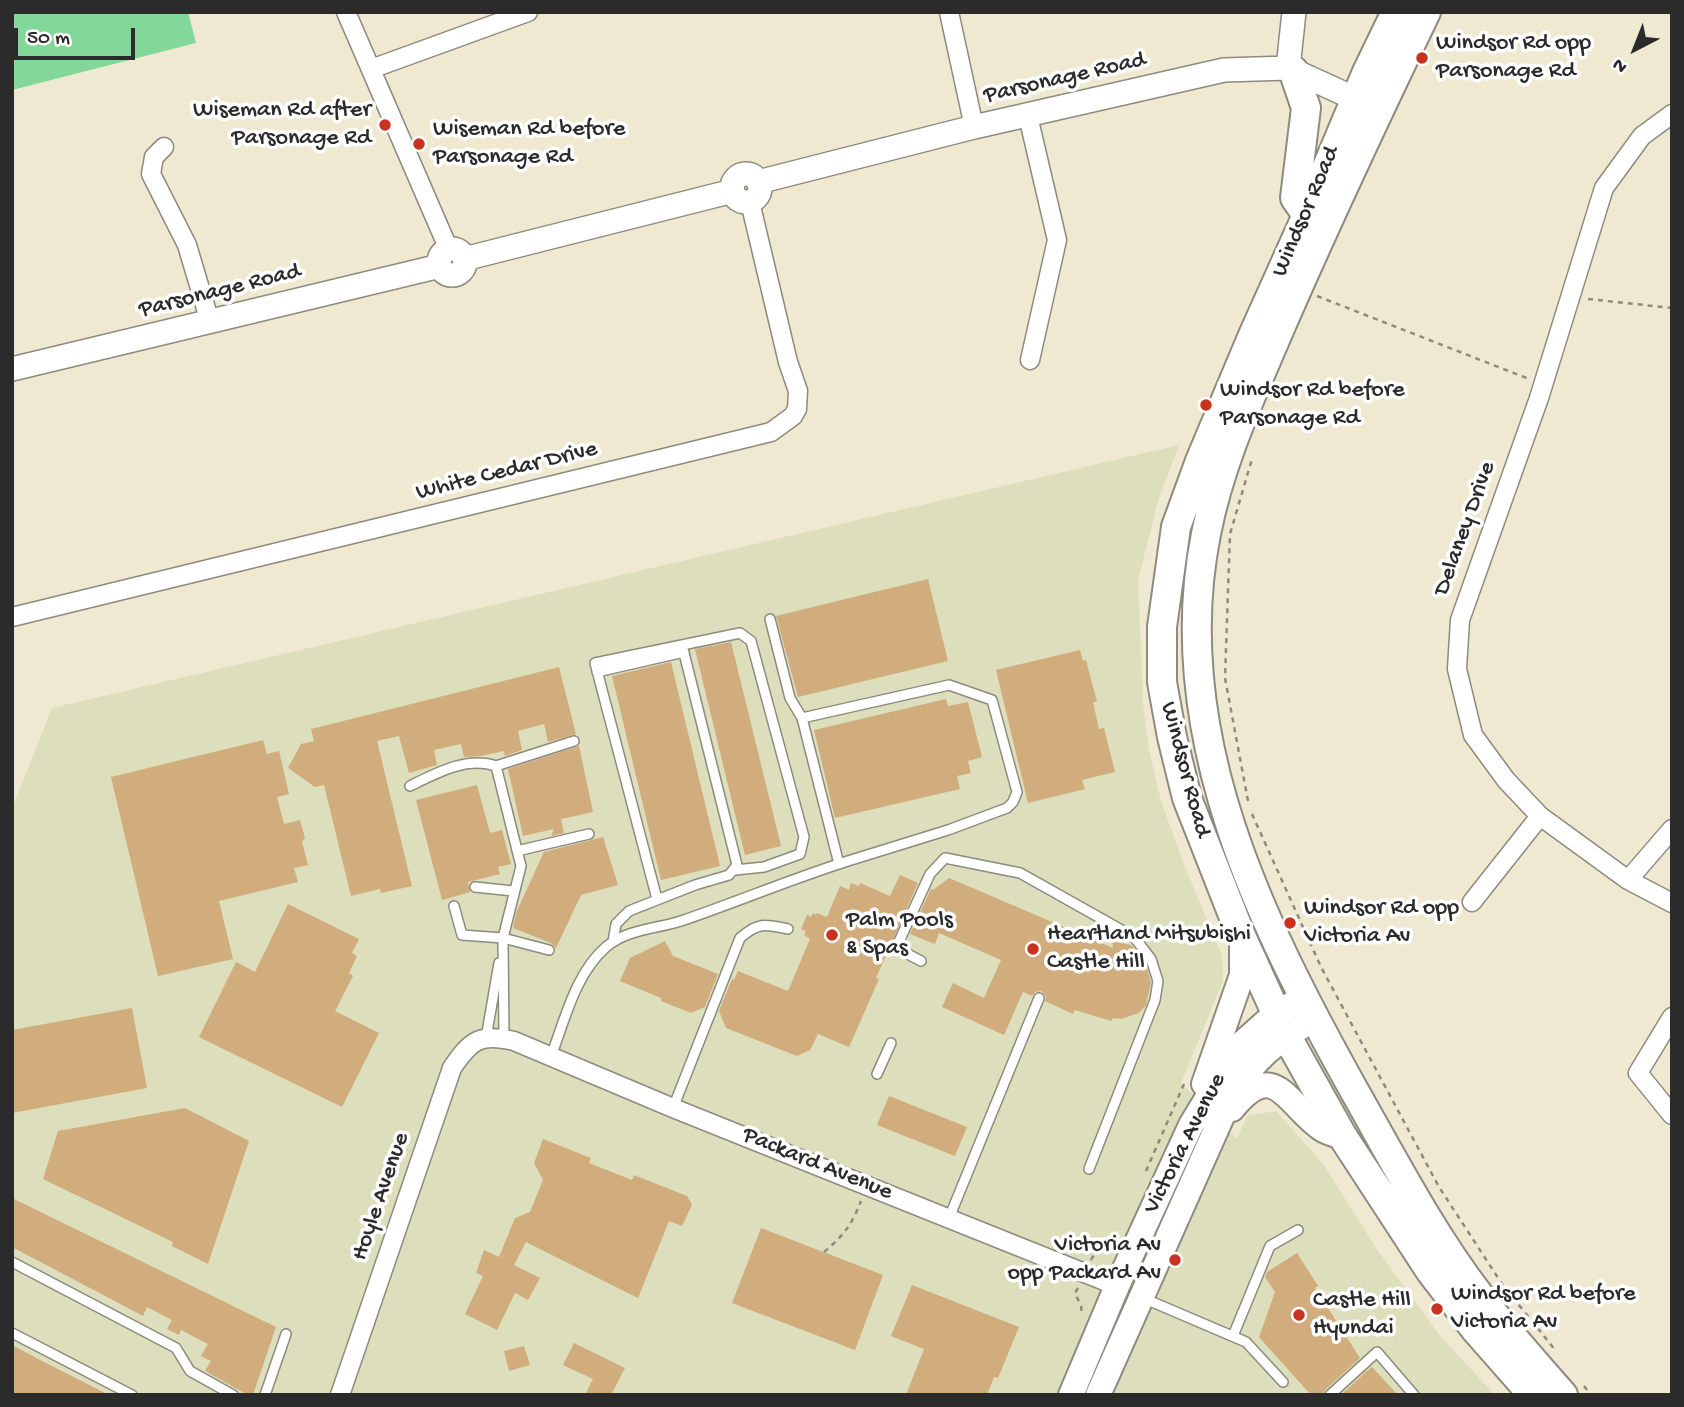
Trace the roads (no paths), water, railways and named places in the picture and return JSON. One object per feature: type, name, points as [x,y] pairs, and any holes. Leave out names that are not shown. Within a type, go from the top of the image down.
[{"type":"main road","name":"Windsor Road","points":[[1396,12],[1367,104],[1234,435],[1205,536],[1196,653],[1210,758],[1228,819],[1271,930],[1309,1009],[1440,1238],[1478,1294],[1573,1390]]},
{"type":"main road","name":"Windsor Road","points":[[1426,12],[1367,104],[1307,215],[1205,448],[1176,527],[1162,627],[1161,682],[1187,798],[1242,938],[1281,1024],[1343,1137],[1431,1272],[1475,1329],[1533,1395]]},
{"type":"main road","points":[[1291,69],[1306,108],[1295,198],[1307,215]]},
{"type":"main road","points":[[1191,1125],[1242,975],[1242,938]]},
{"type":"main road","name":"Victoria Avenue","points":[[1071,1395],[1116,1286],[1191,1125],[1239,1046],[1309,1009]]},
{"type":"main road","name":"Victoria Avenue","points":[[1098,1395],[1231,1096],[1281,1024]]},
{"type":"main road","points":[[1218,1125],[1246,1093],[1265,1084],[1288,1096],[1323,1130],[1343,1137]]},
{"type":"main road","name":"Packard Avenue","points":[[1116,1286],[1141,1297]]},
{"type":"street","points":[[346,12],[451,258]]},
{"type":"street","points":[[371,69],[528,12]]},
{"type":"street","points":[[949,12],[974,127]]},
{"type":"street","points":[[1291,69],[1294,12]]},
{"type":"street","name":"Parsonage Road","points":[[12,369],[210,322],[451,258],[747,192],[974,127],[1224,70],[1291,69],[1367,104]]},
{"type":"street","name":"Delaney Drive","points":[[1672,114],[1642,136],[1604,188],[1543,384],[1460,620],[1457,668],[1473,736],[1506,780],[1540,816],[1628,880],[1672,903]]},
{"type":"street","points":[[1028,116],[1058,240],[1030,360]]},
{"type":"street","points":[[164,147],[154,157],[151,174],[187,245],[210,322]]},
{"type":"street","name":"White Cedar Drive","points":[[12,617],[771,432],[793,416],[797,409],[798,391],[788,362],[747,192]]},
{"type":"street","points":[[1472,902],[1540,816]]},
{"type":"street","points":[[1628,880],[1672,829]]},
{"type":"street","points":[[1672,1017],[1638,1073],[1672,1115]]},
{"type":"street","name":"Packard Avenue","points":[[495,1037],[551,1056],[673,1108],[1116,1286]]},
{"type":"street","name":"Hoyle Avenue","points":[[340,1395],[452,1069],[463,1052],[476,1040],[495,1037]]},
{"type":"lane","points":[[770,619],[790,698],[802,718],[839,864]]},
{"type":"lane","points":[[613,942],[614,930],[624,914],[657,899],[729,875],[735,870],[764,867],[800,854],[804,837],[751,641],[740,633],[683,648],[595,663],[657,899]]},
{"type":"lane","points":[[683,648],[736,858],[735,870]]},
{"type":"lane","points":[[551,1056],[573,998],[589,966],[621,937],[679,922],[805,874],[948,830],[1007,808],[1017,792],[992,700],[949,685],[802,718]]},
{"type":"lane","points":[[495,1037],[503,938],[518,867],[493,771],[483,765],[410,786],[442,770],[482,761],[496,766],[574,741]]},
{"type":"lane","points":[[495,1037],[503,938],[521,866],[496,766]]},
{"type":"lane","points":[[517,851],[589,834]]},
{"type":"lane","points":[[921,961],[896,948],[930,874],[945,858],[1020,873],[1134,937],[1151,959],[1158,982],[1155,1000],[1089,1169]]},
{"type":"lane","points":[[475,887],[513,891]]},
{"type":"lane","points":[[454,906],[461,935],[503,938],[549,950]]},
{"type":"lane","points":[[673,1108],[740,938],[752,927],[765,925],[788,929]]},
{"type":"lane","points":[[949,1218],[1038,998]]},
{"type":"lane","points":[[877,1074],[891,1043]]},
{"type":"lane","points":[[1233,1336],[1270,1247],[1298,1230]]},
{"type":"lane","points":[[12,1262],[176,1348],[190,1371],[233,1395]]},
{"type":"lane","points":[[1141,1297],[1246,1342],[1283,1382]]},
{"type":"lane","points":[[12,1333],[132,1395]]},
{"type":"lane","points":[[265,1395],[286,1334]]},
{"type":"lane","points":[[1330,1395],[1377,1352],[1414,1395]]},
{"type":"place","name":"Windsor Rd opp Parsonage Rd","points":[[1422,58]]},
{"type":"place","name":"Wiseman Rd after Parsonage Rd","points":[[385,125]]},
{"type":"place","name":"Wiseman Rd before Parsonage Rd","points":[[419,144]]},
{"type":"place","name":"Windsor Rd before Parsonage Rd","points":[[1206,405]]},
{"type":"place","name":"Windsor Rd opp Victoria Av","points":[[1290,923]]},
{"type":"place","name":"Palm Pools & Spas","points":[[832,935]]},
{"type":"place","name":"Heartland Mitsubishi Castle Hill","points":[[1033,949]]},
{"type":"place","name":"Victoria Av opp Packard Av","points":[[1175,1260]]},
{"type":"place","name":"Windsor Rd before Victoria Av","points":[[1437,1309]]},
{"type":"place","name":"Castle Hill Hyundai","points":[[1299,1315]]}]
